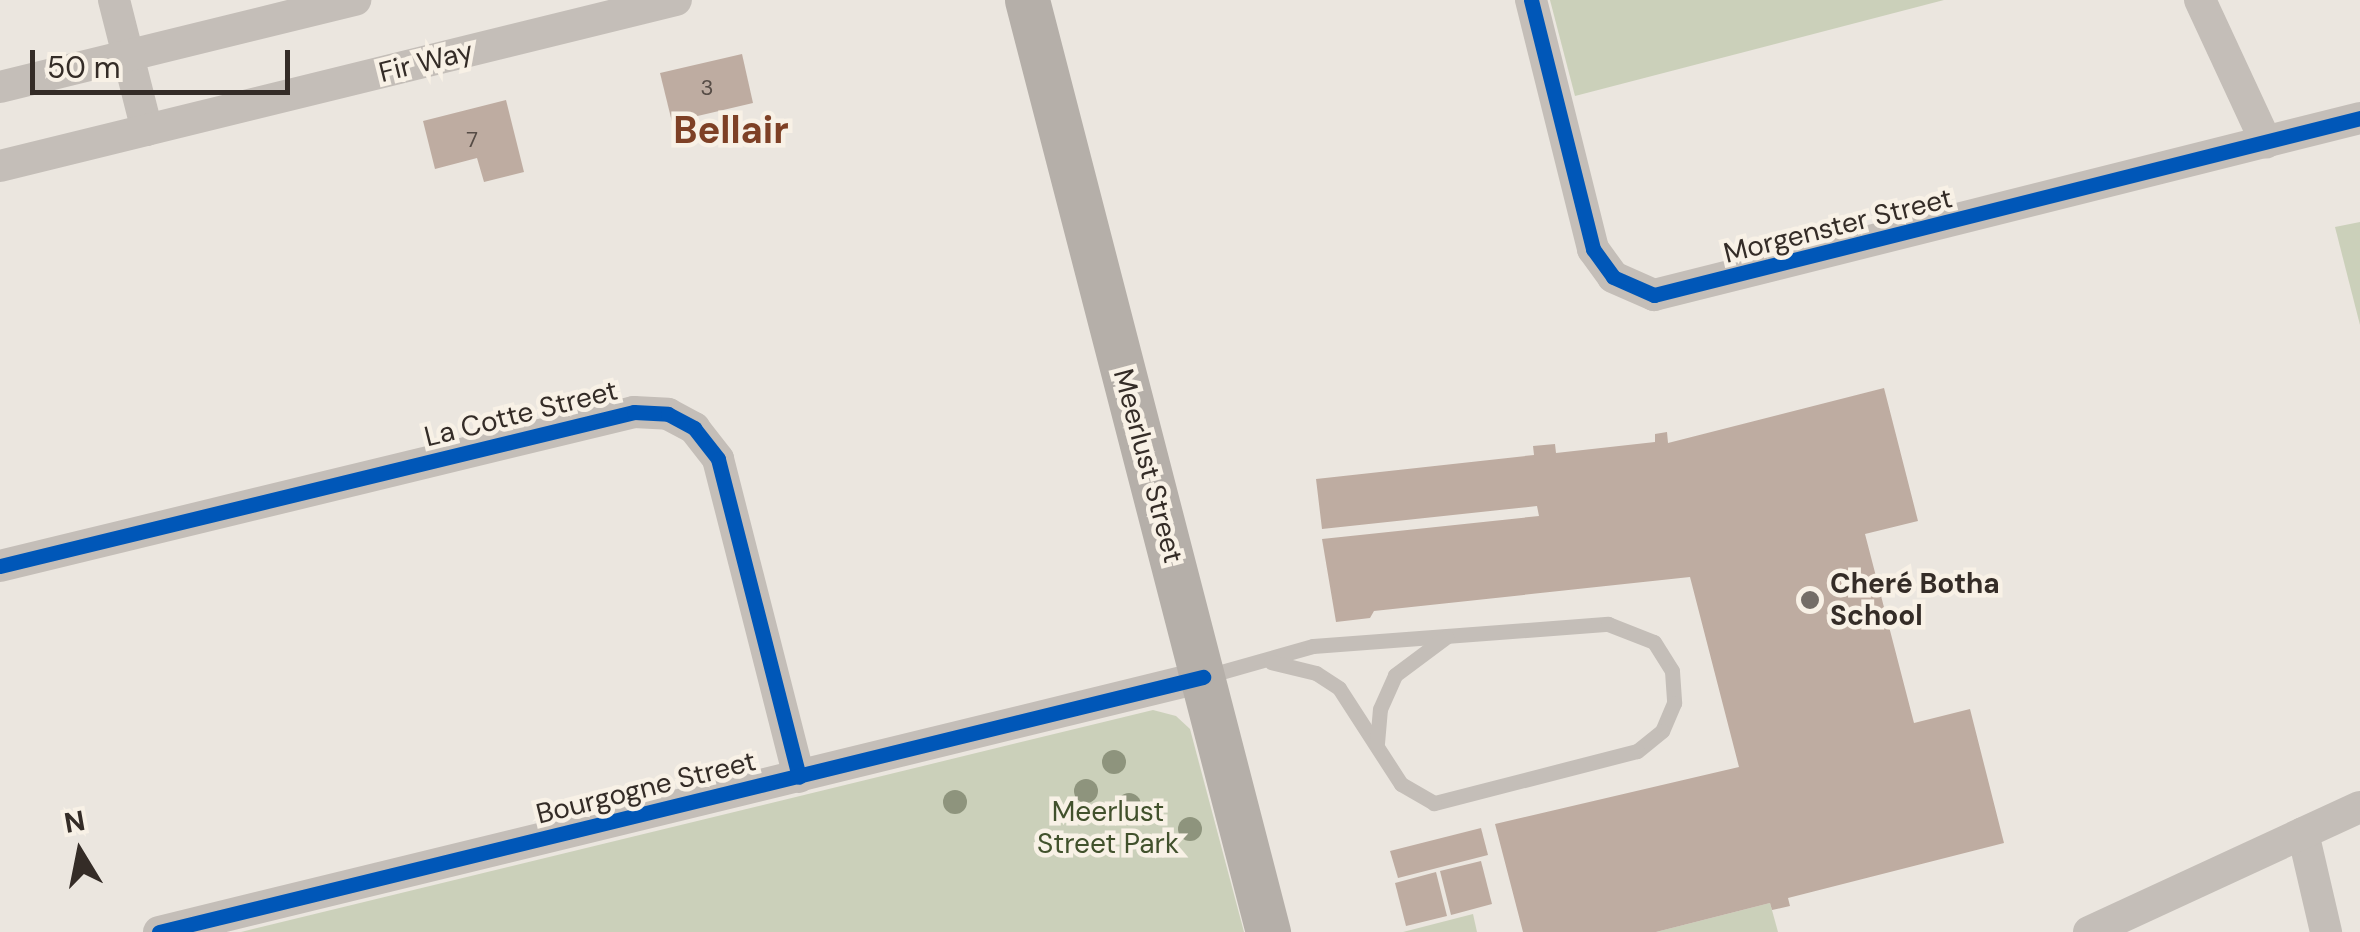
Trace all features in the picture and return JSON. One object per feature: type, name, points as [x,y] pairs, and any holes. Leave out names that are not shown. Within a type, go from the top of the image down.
[{"type":"street","points":[[114,0],[146,130]]},
{"type":"street","points":[[0,87],[356,0]]},
{"type":"street","name":"Fir Way","points":[[0,166],[146,130],[566,13],[676,0]]},
{"type":"street","name":"Meerlust Street","points":[[1027,0],[1268,932]]},
{"type":"street","name":"Morgenster Street","points":[[1531,0],[1593,249],[1613,277],[1654,295],[2360,118]]},
{"type":"street","points":[[2200,0],[2266,142]]},
{"type":"street","name":"La Cotte Street","points":[[0,566],[634,412],[668,414],[694,428],[718,459],[799,777]]},
{"type":"street","name":"Bourgogne Street","points":[[159,932],[1203,677]]},
{"type":"street","points":[[2089,932],[2360,807]]},
{"type":"street","points":[[2303,833],[2326,932]]},
{"type":"lane","points":[[1203,677],[1270,662],[1313,646],[1608,624],[1640,632],[1672,670],[1670,718],[1638,751],[1446,804],[1410,793],[1332,682],[1270,662]]},
{"type":"lane","points":[[1377,743],[1380,709],[1396,675],[1424,647],[1462,632]]},
{"type":"green space","points":[[1550,0],[1944,0],[1575,96]]},
{"type":"green space","points":[[2360,222],[2360,325],[2335,227]]},
{"type":"green space","name":"Meerlust Street Park","points":[[1153,710],[1176,716],[1190,729],[1244,932],[241,932]]},
{"type":"green space","points":[[1770,903],[1778,932],[1656,932]]},
{"type":"green space","points":[[1473,914],[1477,932],[1403,932]]},
{"type":"building","points":[[742,54],[753,103],[672,122],[660,73]]},
{"type":"building","points":[[506,100],[524,172],[484,182],[477,158],[435,169],[423,121]]},
{"type":"building","points":[[1884,388],[1918,521],[1865,534],[1914,723],[1970,709],[2004,843],[1788,898],[1790,906],[1772,910],[1770,903],[1656,932],[1523,932],[1495,824],[1739,767],[1690,577],[1374,611],[1370,618],[1336,622],[1322,539],[1539,516],[1537,506],[1322,529],[1316,479],[1534,455],[1533,446],[1555,444],[1556,453],[1655,442],[1655,434],[1667,432],[1668,443]]},
{"type":"building","points":[[1481,828],[1488,855],[1398,878],[1390,851]]},
{"type":"building","points":[[1481,861],[1492,904],[1451,915],[1440,871]]},
{"type":"building","points":[[1436,872],[1447,916],[1406,926],[1395,883]]},
{"type":"cycle path","points":[[1531,0],[1593,249],[1613,277],[1654,295],[2360,118]]},
{"type":"cycle path","points":[[0,566],[634,412],[668,414],[694,428],[718,459],[799,777]]},
{"type":"cycle path","points":[[159,932],[1203,677]]},
{"type":"place","name":"Cheré Botha School","points":[[1810,600]]},
{"type":"district","name":"Bellair","points":[[731,131]]}]
